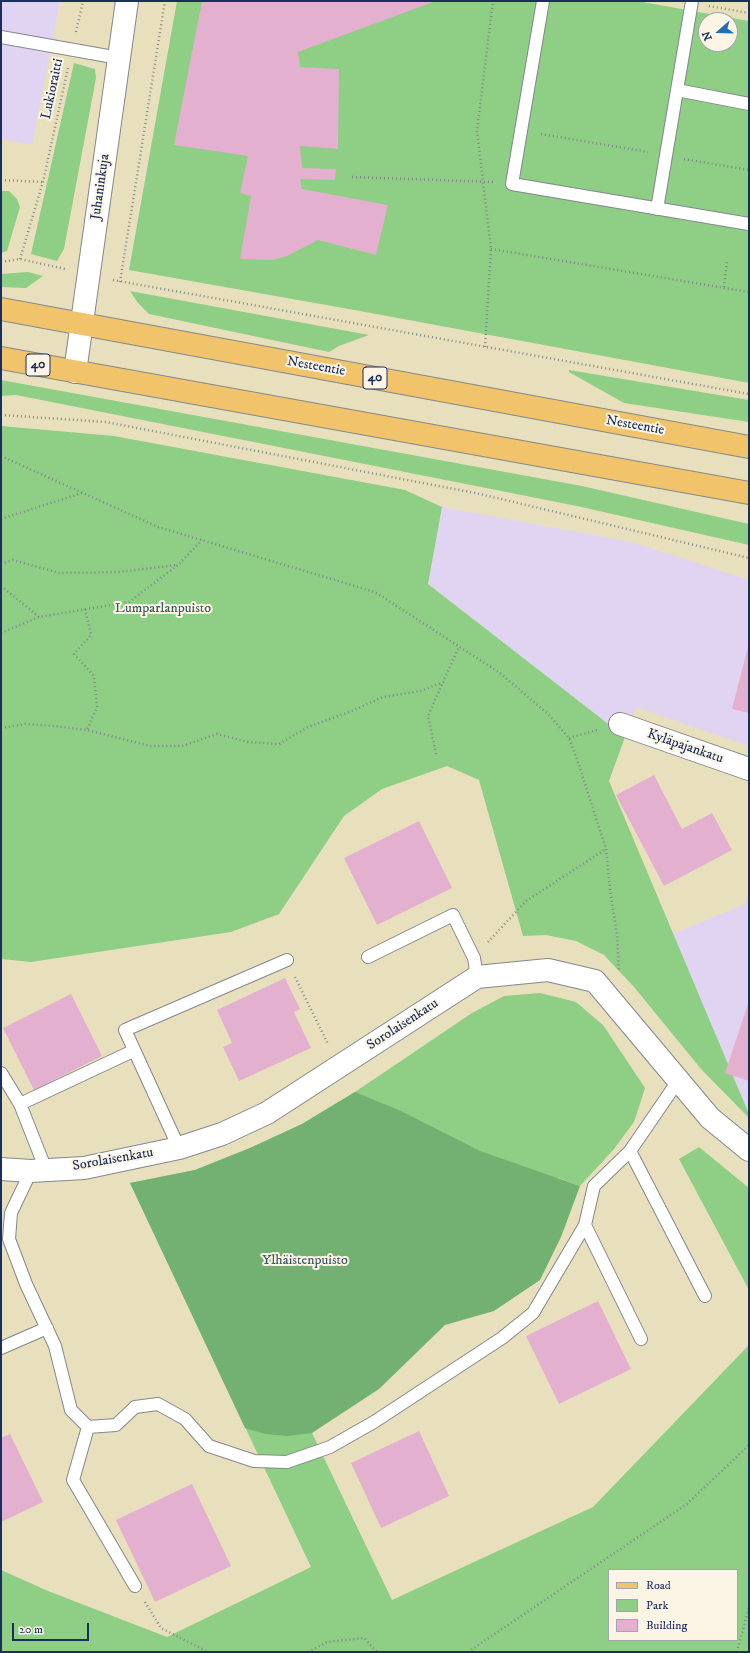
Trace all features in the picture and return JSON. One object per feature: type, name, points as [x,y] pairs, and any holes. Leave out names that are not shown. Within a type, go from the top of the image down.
[{"type":"main road","name":"Nesteentie","points":[[1,309],[749,447]]},
{"type":"main road","name":"40","points":[[1,358],[749,493]]},
{"type":"street","name":"Juhaninkuja","points":[[75,372],[127,1]]},
{"type":"street","name":"Kyläpajankatu","points":[[620,724],[749,769]]},
{"type":"street","name":"Sorolaisenkatu","points":[[1,1169],[38,1171],[84,1168],[179,1148],[222,1134],[267,1113],[475,967],[548,970],[595,981],[624,1012],[678,1081],[710,1118],[749,1150]]},
{"type":"lane","points":[[543,1],[512,184],[749,224]]},
{"type":"lane","points":[[657,209],[692,2]]},
{"type":"lane","points":[[1,37],[119,58]]},
{"type":"lane","points":[[677,90],[749,104]]},
{"type":"lane","points":[[368,957],[453,915],[475,967]]},
{"type":"lane","points":[[179,1148],[125,1030],[287,960]]},
{"type":"lane","points":[[20,1104],[134,1051]]},
{"type":"lane","points":[[1,1073],[20,1104],[38,1171],[11,1213],[9,1239],[26,1284],[55,1346],[71,1410],[88,1427],[116,1425],[135,1407],[158,1404],[185,1420],[209,1446],[254,1461],[287,1462],[330,1447],[374,1422],[502,1338],[533,1313],[585,1225],[594,1186],[630,1151],[678,1081]]},
{"type":"lane","points":[[630,1151],[705,1296]]},
{"type":"lane","points":[[585,1225],[641,1339]]},
{"type":"lane","points":[[1,1348],[47,1328]]},
{"type":"lane","points":[[88,1427],[73,1480],[136,1586]]},
{"type":"path","name":"Lukioraitti","points":[[20,259],[43,182],[83,1]]},
{"type":"path","points":[[120,282],[165,1]]},
{"type":"path","points":[[485,347],[491,249],[477,131],[493,1]]},
{"type":"path","points":[[692,2],[749,13]]},
{"type":"path","points":[[521,130],[749,170]]},
{"type":"path","points":[[352,177],[512,184]]},
{"type":"path","points":[[1,180],[43,182]]},
{"type":"path","points":[[491,249],[749,292]]},
{"type":"path","points":[[1,262],[20,259],[120,282],[749,394]]},
{"type":"path","points":[[724,287],[727,261]]},
{"type":"path","points":[[1,416],[114,424],[480,494],[749,558]]},
{"type":"path","points":[[1,456],[158,527],[375,592],[500,673],[548,714],[569,738],[606,849],[617,935],[620,975]]},
{"type":"path","points":[[1,519],[82,493]]},
{"type":"path","points":[[1,632],[39,617],[129,602],[178,565],[202,540]]},
{"type":"path","points":[[1,564],[13,560],[59,574],[118,572],[178,565]]},
{"type":"path","points":[[1,586],[39,617]]},
{"type":"path","points":[[85,609],[91,635],[74,654],[94,676],[97,707],[87,730]]},
{"type":"path","points":[[436,754],[428,716],[459,647]]},
{"type":"path","points":[[1,728],[25,724],[87,730],[150,746],[182,746],[217,734],[248,742],[279,744],[308,727],[352,711],[383,697],[421,691],[443,682]]},
{"type":"path","points":[[569,738],[620,724]]},
{"type":"path","points":[[475,967],[526,901],[606,849]]},
{"type":"path","points":[[287,960],[332,1051]]},
{"type":"path","points":[[468,1652],[687,1504],[749,1445]]},
{"type":"path","points":[[136,1586],[161,1628],[208,1652]]},
{"type":"path","points":[[737,1652],[749,1607]]},
{"type":"path","points":[[308,1652],[327,1642],[364,1638],[377,1652]]},
{"type":"shaded area","points":[[1,1],[60,1],[32,145],[1,139]]},
{"type":"shaded area","points":[[442,507],[631,542],[749,580],[749,746],[636,707],[625,737],[428,584]]},
{"type":"shaded area","points":[[749,892],[749,1114],[673,934],[745,904]]},
{"type":"green space","points":[[177,1],[637,1],[699,12],[698,52],[738,52],[738,19],[749,21],[749,383],[129,270]]},
{"type":"green space","points":[[74,63],[95,69],[96,78],[64,249],[57,261],[31,254]]},
{"type":"green space","points":[[1,191],[9,191],[17,199],[20,207],[7,251],[1,253]]},
{"type":"green space","points":[[28,272],[43,276],[26,288],[1,287],[1,274]]},
{"type":"green space","points":[[130,291],[369,335],[339,346],[329,352],[149,314],[138,303]]},
{"type":"green space","points":[[569,370],[749,400],[749,422],[624,403],[569,372]]},
{"type":"green space","points":[[1,380],[582,486],[749,524],[749,545],[577,506],[16,395],[1,396]]},
{"type":"green space","name":"Lumparlanpuisto","points":[[1,426],[114,436],[405,490],[442,507],[428,584],[625,737],[609,781],[749,1114],[749,1118],[701,1069],[634,987],[604,955],[576,941],[546,935],[523,936],[479,780],[447,766],[382,789],[344,816],[279,914],[231,932],[31,962],[1,959]]},
{"type":"green space","name":"Ylhäistenpuisto","points":[[540,993],[576,1002],[603,1025],[645,1088],[634,1122],[614,1149],[580,1186],[558,1178],[312,1433],[392,1600],[593,1507],[749,1345],[749,1652],[1,1652],[1,1570],[48,1591],[167,1637],[311,1567],[130,1183],[195,1170],[250,1148],[302,1124],[355,1092],[472,1013],[504,996]]},
{"type":"green space","points":[[355,1092],[401,1111],[480,1151],[580,1186],[561,1237],[540,1280],[494,1311],[445,1325],[379,1389],[312,1433],[287,1436],[265,1434],[245,1428],[130,1183],[195,1170],[250,1148],[302,1124]]},
{"type":"green space","points":[[699,1147],[749,1188],[749,1290],[679,1159]]},
{"type":"building","points":[[202,1],[433,2],[298,52],[300,67],[339,69],[338,149],[300,146],[302,168],[336,169],[335,180],[300,179],[302,189],[388,205],[376,255],[318,240],[287,256],[272,260],[240,259],[251,196],[240,193],[248,156],[174,145]]},
{"type":"building","points":[[749,647],[749,713],[732,709]]},
{"type":"building","points":[[654,775],[682,829],[712,813],[732,850],[664,886],[616,795]]},
{"type":"building","points":[[419,821],[452,888],[377,925],[344,858]]},
{"type":"building","points":[[285,978],[300,1009],[294,1012],[311,1048],[239,1081],[223,1047],[232,1043],[217,1010]]},
{"type":"building","points":[[71,994],[102,1056],[34,1090],[3,1028]]},
{"type":"building","points":[[749,1001],[749,1081],[725,1073]]},
{"type":"building","points":[[598,1301],[631,1369],[559,1404],[526,1336]]},
{"type":"building","points":[[419,1431],[449,1496],[381,1528],[351,1463]]},
{"type":"building","points":[[10,1434],[43,1502],[1,1522],[1,1438]]},
{"type":"building","points":[[192,1484],[231,1566],[155,1602],[116,1520]]}]
